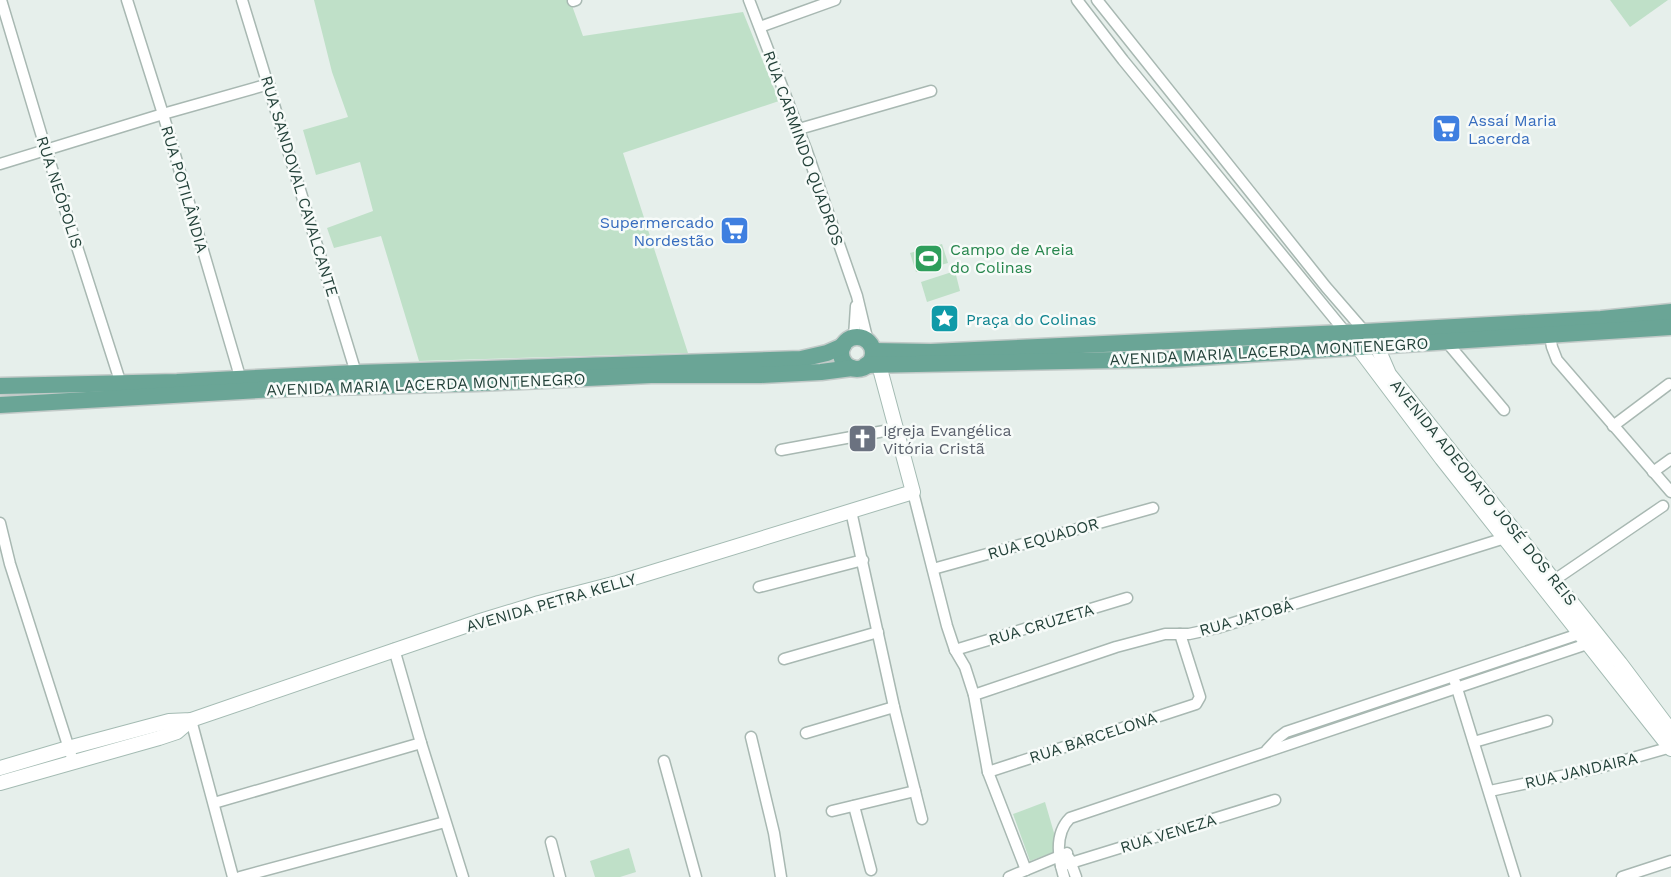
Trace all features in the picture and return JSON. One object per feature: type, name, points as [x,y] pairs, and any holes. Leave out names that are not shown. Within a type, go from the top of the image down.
[{"type":"main road","name":"AVENIDA MARIA LACERDA MONTENEGRO","points":[[1361,339],[1445,340],[1671,312]]},
{"type":"main road","name":"AVENIDA MARIA LACERDA MONTENEGRO","points":[[0,405],[177,389],[241,380],[356,373],[801,359],[827,353],[1361,339],[1549,328],[1671,327]]},
{"type":"main road","name":"AVENIDA MARIA LACERDA MONTENEGRO","points":[[0,386],[121,384],[177,389],[318,387],[479,383],[651,375],[761,375],[821,372],[862,353]]},
{"type":"street","name":"RUA NEÓPOLIS","points":[[1,0],[121,384]]},
{"type":"street","name":"RUA POTILÂNDIA","points":[[127,0],[241,380]]},
{"type":"street","name":"RUA SANDOVAL CAVALCANTE","points":[[243,0],[356,373]]},
{"type":"street","name":"RUA CARMINDO QUADROS","points":[[749,0],[799,129],[857,296],[862,353],[895,429],[955,650],[965,668],[974,695],[988,772],[1026,870]]},
{"type":"street","points":[[760,27],[835,0]]},
{"type":"street","name":"AVENIDA ADEODATO JOSÉ DOS REIS","points":[[1077,0],[1278,249],[1361,339],[1510,534]]},
{"type":"street","name":"AVENIDA ADEODATO JOSÉ DOS REIS","points":[[1097,0],[1289,240],[1361,339],[1510,534],[1591,636],[1671,731]]},
{"type":"street","points":[[0,164],[269,84]]},
{"type":"street","points":[[799,129],[931,91]]},
{"type":"street","points":[[1278,249],[1289,240]]},
{"type":"street","points":[[1549,328],[1557,360],[1671,492]]},
{"type":"street","points":[[1445,340],[1504,410]]},
{"type":"street","points":[[1613,426],[1669,384]]},
{"type":"street","points":[[781,450],[895,429]]},
{"type":"street","points":[[1653,472],[1671,459]]},
{"type":"street","name":"AVENIDA PETRA KELLY","points":[[0,768],[68,747],[169,721],[191,720],[394,649],[539,603],[617,583],[913,492]]},
{"type":"street","points":[[1550,584],[1664,506]]},
{"type":"street","name":"RUA EQUADOR","points":[[933,569],[1153,508]]},
{"type":"street","points":[[851,511],[894,707],[922,819]]},
{"type":"street","points":[[0,523],[10,564],[73,761]]},
{"type":"street","name":"RUA JATOBÁ","points":[[974,695],[1116,647],[1165,634],[1217,628],[1510,534]]},
{"type":"street","points":[[759,586],[863,560]]},
{"type":"street","name":"RUA CRUZETA","points":[[955,650],[1127,598]]},
{"type":"street","points":[[784,659],[878,632]]},
{"type":"street","name":"RUA BARCELONA","points":[[988,772],[1198,702],[1200,697],[1179,634]]},
{"type":"street","points":[[1266,752],[1286,732],[1453,675],[1591,636]]},
{"type":"street","points":[[1076,877],[1064,863],[1060,835],[1065,823],[1076,816],[1457,687],[1591,636]]},
{"type":"street","name":"AVENIDA ADEODATO JOSÉ DOS REIS","points":[[1591,636],[1671,748]]},
{"type":"street","points":[[394,649],[463,877]]},
{"type":"street","points":[[1453,675],[1515,877]]},
{"type":"street","points":[[806,733],[894,707]]},
{"type":"street","points":[[191,720],[233,877]]},
{"type":"street","name":"AVENIDA PETRA KELLY","points":[[0,783],[159,738],[177,732],[191,720]]},
{"type":"street","points":[[1474,742],[1547,720]]},
{"type":"street","points":[[751,737],[774,833],[781,877]]},
{"type":"street","points":[[214,803],[421,743]]},
{"type":"street","name":"RUA JANDAIRA","points":[[1490,791],[1593,769],[1671,748]]},
{"type":"street","points":[[664,761],[696,877]]},
{"type":"street","points":[[832,811],[915,791]]},
{"type":"street","name":"RUA VENEZA","points":[[1009,877],[1026,870],[1064,863],[1275,800]]},
{"type":"street","points":[[854,806],[871,870]]},
{"type":"street","points":[[240,877],[445,822]]},
{"type":"street","points":[[551,842],[560,877]]},
{"type":"street","points":[[1622,877],[1671,861]]},
{"type":"green space","points":[[314,0],[570,0],[583,36],[743,12],[779,101],[623,153],[688,353],[419,361],[381,236],[334,248],[327,228],[373,211],[360,162],[316,175],[303,130],[348,117],[332,72]]},
{"type":"green space","points":[[1610,0],[1668,0],[1630,27]]},
{"type":"green space","name":"Campo de Areia do Colinas","points":[[942,244],[948,263],[916,272],[910,253]]},
{"type":"green space","points":[[955,271],[960,291],[927,302],[921,282]]},
{"type":"green space","points":[[1045,802],[1059,850],[1030,861],[1013,814]]},
{"type":"green space","points":[[629,848],[636,872],[620,877],[595,877],[590,861]]},
{"type":"place","name":"Assaí Maria Lacerda","points":[[1447,129]]},
{"type":"place","name":"Supermercado Nordestão","points":[[735,231]]},
{"type":"place","name":"Campo de Areia do Colinas","points":[[929,258]]},
{"type":"place","name":"Praça do Colinas","points":[[945,319]]},
{"type":"place","name":"Igreja Evangélica Vitória Cristã","points":[[862,439]]}]
